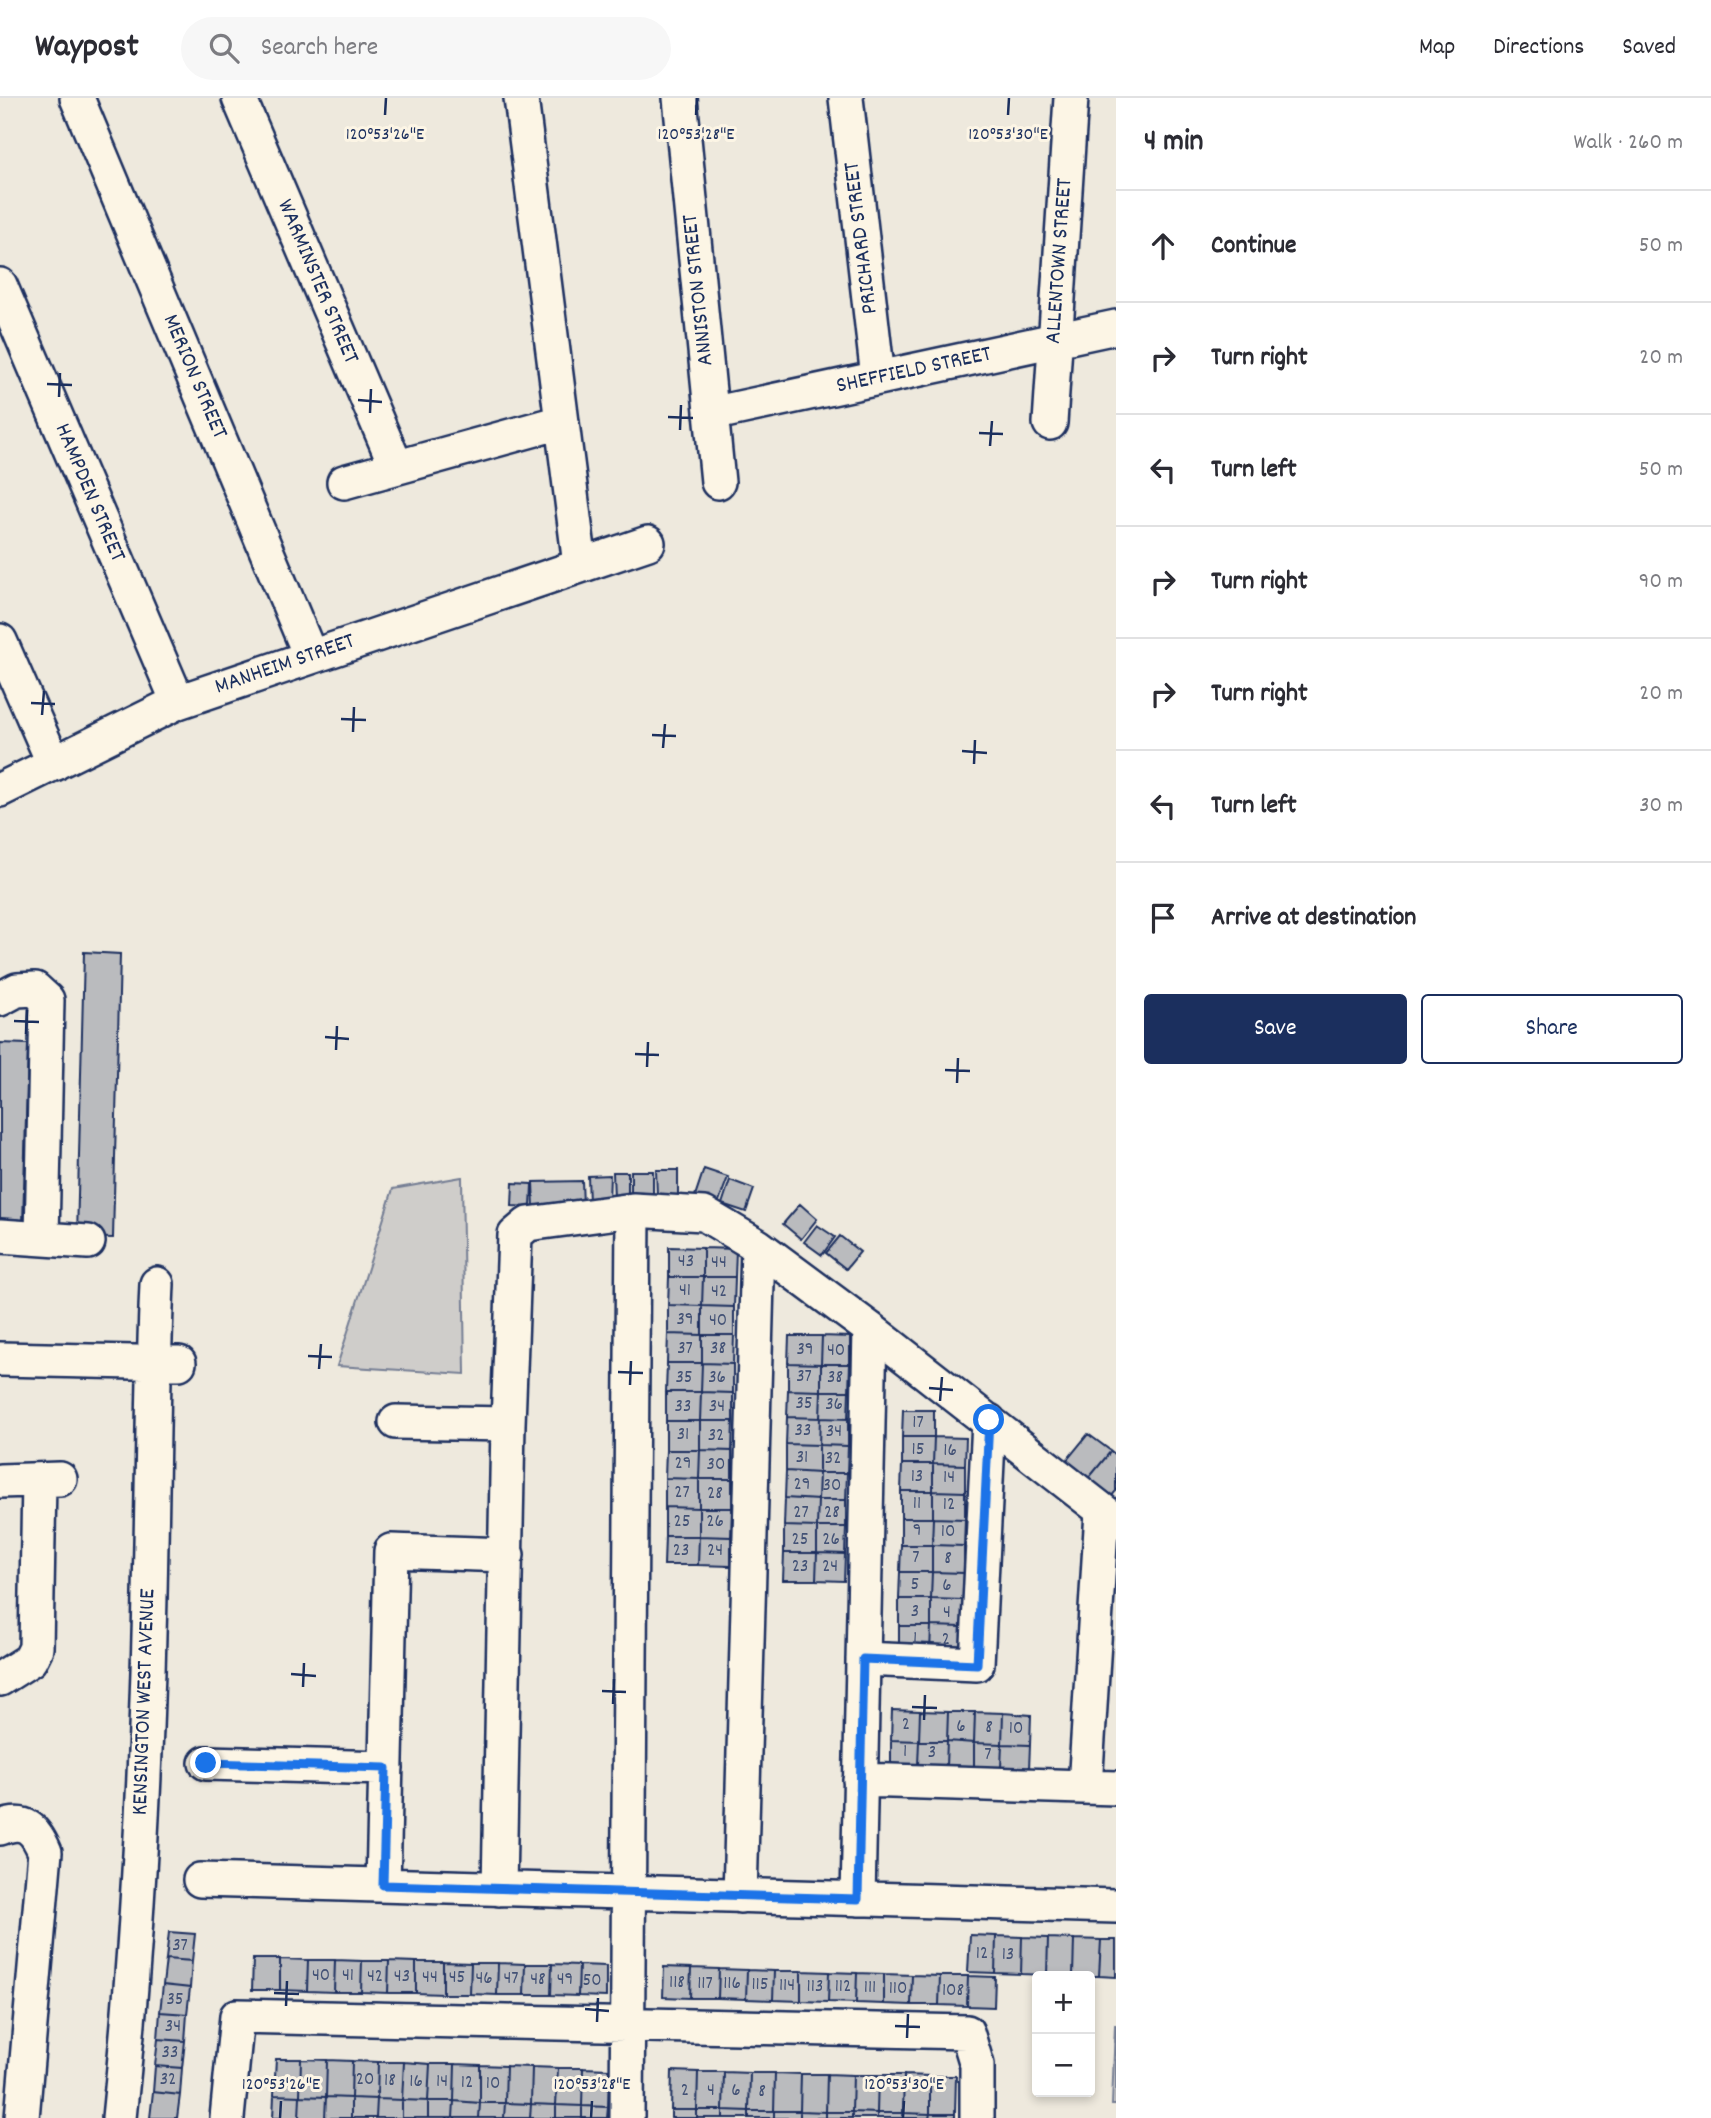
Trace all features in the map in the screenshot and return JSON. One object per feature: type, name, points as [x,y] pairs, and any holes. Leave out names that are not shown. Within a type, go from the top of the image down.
[{"type":"street","name":"MERION STREET","points":[[78,98],[310,655]]},
{"type":"street","name":"WARMINSTER STREET","points":[[239,98],[396,466]]},
{"type":"street","points":[[521,98],[580,565]]},
{"type":"street","name":"ANNISTON STREET","points":[[680,98],[718,482]]},
{"type":"street","name":"PRICHARD STREET","points":[[846,98],[878,378]]},
{"type":"street","name":"ALLENTOWN STREET","points":[[1049,423],[1070,98]]},
{"type":"street","name":"HAMPDEN STREET","points":[[0,285],[178,702]]},
{"type":"street","name":"SHEFFIELD STREET","points":[[711,414],[1116,327]]},
{"type":"street","points":[[344,482],[561,422]]},
{"type":"street","name":"MANHEIM STREET","points":[[0,790],[178,702],[648,542]]},
{"type":"street","points":[[0,641],[54,764]]},
{"type":"street","points":[[0,999],[17,990],[35,989],[47,1000],[43,1238]]},
{"type":"street","points":[[627,2118],[633,1210]]},
{"type":"street","points":[[499,1889],[508,1424],[515,1235],[528,1224],[633,1210],[704,1214],[758,1246],[870,1329],[1109,1517],[1101,1787],[860,1780]]},
{"type":"street","points":[[0,1236],[88,1242]]},
{"type":"street","points":[[740,1896],[758,1246]]},
{"type":"street","name":"KENSINGTON WEST AVENUE","points":[[120,2118],[134,1982],[151,1545],[166,1363],[157,1284]]},
{"type":"street","points":[[858,1899],[870,1329]]},
{"type":"street","points":[[0,1359],[166,1363]]},
{"type":"street","points":[[863,1659],[977,1664],[989,1420]]},
{"type":"street","points":[[396,1422],[508,1424]]},
{"type":"street","points":[[0,1481],[50,1480],[36,1648],[30,1660],[0,1679]]},
{"type":"street","points":[[383,1885],[391,1551],[507,1555]]},
{"type":"street","points":[[206,1763],[386,1768]]},
{"type":"street","points":[[0,1828],[13,1823],[26,1824],[36,1832],[45,1852],[22,2118]]},
{"type":"street","points":[[200,1881],[1116,1906]]},
{"type":"street","points":[[227,2118],[237,2016],[967,2032],[977,2065],[977,2118]]},
{"type":"shaded area","points":[[462,1177],[465,1374],[337,1366],[393,1189]]},
{"type":"shaded area","points":[[1115,2025],[1116,2105],[1112,2105]]},
{"type":"building","points":[[84,952],[120,954],[113,1238],[77,1237]]},
{"type":"building","points":[[0,1043],[28,1044],[23,1224],[0,1223]]},
{"type":"building","points":[[704,1169],[728,1177],[718,1204],[695,1196]]},
{"type":"building","points":[[656,1170],[678,1170],[678,1195],[657,1195]]},
{"type":"building","points":[[631,1171],[653,1171],[653,1197],[631,1197]]},
{"type":"building","points":[[613,1172],[628,1172],[628,1199],[614,1199]]},
{"type":"building","points":[[610,1175],[609,1201],[589,1203],[588,1176]]},
{"type":"building","points":[[730,1180],[754,1189],[746,1212],[722,1204]]},
{"type":"building","points":[[582,1181],[583,1205],[534,1207],[533,1182]]},
{"type":"building","points":[[513,1183],[532,1184],[531,1207],[512,1206]]},
{"type":"building","points":[[800,1204],[817,1219],[801,1239],[783,1224]]},
{"type":"building","points":[[817,1225],[835,1237],[822,1255],[804,1242]]},
{"type":"building","points":[[840,1236],[860,1252],[846,1269],[826,1253]]},
{"type":"building","points":[[669,1247],[703,1248],[703,1277],[669,1277]]},
{"type":"building","points":[[703,1248],[736,1249],[735,1277],[703,1277]]},
{"type":"building","points":[[669,1277],[703,1277],[702,1306],[668,1305]]},
{"type":"building","points":[[703,1277],[735,1277],[734,1307],[702,1306]]},
{"type":"building","points":[[668,1305],[702,1306],[702,1335],[668,1334]]},
{"type":"building","points":[[702,1306],[734,1307],[734,1335],[702,1335]]},
{"type":"building","points":[[668,1334],[702,1335],[702,1363],[667,1363]]},
{"type":"building","points":[[702,1335],[734,1335],[733,1364],[702,1363]]},
{"type":"building","points":[[789,1336],[822,1336],[821,1364],[788,1363]]},
{"type":"building","points":[[822,1336],[850,1337],[850,1364],[821,1364]]},
{"type":"building","points":[[667,1363],[702,1363],[701,1392],[666,1392]]},
{"type":"building","points":[[702,1363],[733,1364],[733,1393],[701,1392]]},
{"type":"building","points":[[788,1363],[821,1364],[821,1391],[788,1390]]},
{"type":"building","points":[[821,1364],[850,1364],[849,1391],[821,1391]]},
{"type":"building","points":[[788,1390],[821,1391],[820,1418],[787,1417]]},
{"type":"building","points":[[821,1391],[849,1391],[848,1419],[820,1418]]},
{"type":"building","points":[[666,1392],[701,1392],[700,1421],[666,1421]]},
{"type":"building","points":[[701,1392],[733,1393],[733,1421],[700,1421]]},
{"type":"building","points":[[903,1410],[934,1410],[934,1437],[902,1437]]},
{"type":"building","points":[[787,1417],[820,1418],[819,1445],[786,1444]]},
{"type":"building","points":[[820,1418],[848,1419],[848,1446],[819,1445]]},
{"type":"building","points":[[666,1421],[700,1421],[700,1450],[666,1450]]},
{"type":"building","points":[[700,1421],[733,1421],[732,1451],[700,1450]]},
{"type":"building","points":[[1088,1434],[1111,1451],[1088,1479],[1066,1461]]},
{"type":"building","points":[[902,1437],[934,1437],[933,1464],[902,1464]]},
{"type":"building","points":[[934,1437],[966,1438],[965,1465],[933,1464]]},
{"type":"building","points":[[786,1444],[819,1445],[819,1473],[786,1471]]},
{"type":"building","points":[[819,1445],[848,1446],[847,1473],[819,1473]]},
{"type":"building","points":[[666,1450],[700,1450],[699,1479],[665,1478]]},
{"type":"building","points":[[700,1450],[732,1451],[732,1479],[699,1479]]},
{"type":"building","points":[[1111,1451],[1116,1455],[1116,1491],[1111,1497],[1088,1479]]},
{"type":"building","points":[[902,1464],[933,1464],[933,1491],[901,1491]]},
{"type":"building","points":[[933,1464],[965,1465],[965,1492],[933,1491]]},
{"type":"building","points":[[786,1471],[819,1473],[818,1500],[785,1498]]},
{"type":"building","points":[[819,1473],[847,1473],[846,1500],[818,1500]]},
{"type":"building","points":[[665,1478],[699,1479],[699,1508],[665,1507]]},
{"type":"building","points":[[699,1479],[732,1479],[732,1508],[699,1508]]},
{"type":"building","points":[[901,1491],[933,1491],[933,1518],[901,1518]]},
{"type":"building","points":[[933,1491],[965,1492],[965,1519],[933,1518]]},
{"type":"building","points":[[785,1498],[818,1500],[817,1527],[784,1526]]},
{"type":"building","points":[[818,1500],[846,1500],[846,1527],[817,1527]]},
{"type":"building","points":[[665,1507],[699,1508],[699,1536],[665,1536]]},
{"type":"building","points":[[699,1508],[732,1508],[731,1537],[699,1536]]},
{"type":"building","points":[[901,1518],[933,1518],[932,1545],[901,1545]]},
{"type":"building","points":[[933,1518],[965,1519],[964,1546],[932,1545]]},
{"type":"building","points":[[784,1526],[817,1527],[817,1553],[784,1553]]},
{"type":"building","points":[[817,1527],[846,1527],[845,1554],[817,1553]]},
{"type":"building","points":[[665,1536],[699,1536],[698,1565],[664,1565]]},
{"type":"building","points":[[699,1536],[731,1537],[731,1566],[698,1565]]},
{"type":"building","points":[[901,1545],[932,1545],[932,1572],[900,1572]]},
{"type":"building","points":[[932,1545],[964,1546],[964,1573],[932,1572]]},
{"type":"building","points":[[784,1553],[817,1553],[816,1580],[783,1580]]},
{"type":"building","points":[[817,1553],[845,1554],[844,1581],[816,1580]]},
{"type":"building","points":[[900,1572],[932,1572],[931,1599],[899,1599]]},
{"type":"building","points":[[932,1572],[964,1573],[963,1600],[931,1599]]},
{"type":"building","points":[[899,1599],[931,1599],[931,1626],[899,1626]]},
{"type":"building","points":[[931,1599],[963,1600],[962,1627],[931,1626]]},
{"type":"building","points":[[899,1626],[931,1626],[930,1653],[899,1653]]},
{"type":"building","points":[[931,1626],[962,1627],[962,1654],[930,1653]]},
{"type":"building","points":[[892,1710],[920,1711],[919,1741],[891,1740]]},
{"type":"building","points":[[920,1711],[948,1712],[947,1741],[919,1741]]},
{"type":"building","points":[[948,1712],[975,1712],[974,1743],[947,1741]]},
{"type":"building","points":[[975,1712],[1003,1713],[1002,1744],[974,1743]]},
{"type":"building","points":[[1003,1713],[1031,1715],[1030,1745],[1002,1744]]},
{"type":"building","points":[[891,1740],[919,1741],[918,1765],[891,1764]]},
{"type":"building","points":[[919,1741],[947,1741],[946,1766],[918,1765]]},
{"type":"building","points":[[947,1741],[974,1743],[974,1767],[946,1766]]},
{"type":"building","points":[[974,1743],[1002,1744],[1001,1768],[974,1767]]},
{"type":"building","points":[[1002,1744],[1030,1745],[1029,1769],[1001,1768]]},
{"type":"building","points":[[169,1932],[195,1934],[192,1961],[166,1959]]},
{"type":"building","points":[[970,1935],[996,1936],[995,1973],[968,1972]]},
{"type":"building","points":[[996,1936],[1022,1937],[1021,1974],[995,1973]]},
{"type":"building","points":[[1022,1937],[1048,1938],[1047,1971],[1021,1974]]},
{"type":"building","points":[[1048,1938],[1074,1939],[1073,1971],[1047,1971]]},
{"type":"building","points":[[1074,1939],[1101,1940],[1099,1976],[1095,1976],[1095,1971],[1073,1971]]},
{"type":"building","points":[[1101,1940],[1116,1940],[1116,1977],[1099,1976]]},
{"type":"building","points":[[166,1959],[192,1961],[190,1988],[163,1985]]},
{"type":"building","points":[[253,1959],[280,1959],[280,1990],[252,1990]]},
{"type":"building","points":[[280,1959],[308,1960],[307,1991],[280,1990]]},
{"type":"building","points":[[308,1960],[335,1960],[334,1992],[307,1991]]},
{"type":"building","points":[[335,1960],[362,1961],[361,1992],[334,1992]]},
{"type":"building","points":[[362,1961],[389,1961],[388,1993],[361,1992]]},
{"type":"building","points":[[389,1961],[416,1962],[416,1993],[388,1993]]},
{"type":"building","points":[[416,1962],[443,1962],[443,1994],[416,1993]]},
{"type":"building","points":[[443,1962],[471,1963],[470,1994],[443,1994]]},
{"type":"building","points":[[471,1963],[498,1963],[497,1995],[470,1994]]},
{"type":"building","points":[[498,1963],[525,1964],[524,1995],[497,1995]]},
{"type":"building","points":[[525,1964],[552,1964],[551,1995],[524,1995]]},
{"type":"building","points":[[552,1964],[579,1965],[578,1996],[551,1995]]},
{"type":"building","points":[[579,1965],[606,1966],[606,1997],[578,1996]]},
{"type":"building","points":[[664,1967],[691,1968],[690,1998],[663,1997]]},
{"type":"building","points":[[691,1968],[719,1969],[718,1998],[690,1998]]},
{"type":"building","points":[[719,1969],[747,1970],[746,1999],[718,1998]]},
{"type":"building","points":[[747,1970],[774,1971],[773,2000],[746,1999]]},
{"type":"building","points":[[774,1971],[801,1971],[801,2001],[773,2000]]},
{"type":"building","points":[[801,1971],[829,1972],[828,2002],[801,2001]]},
{"type":"building","points":[[829,1972],[857,1973],[856,2003],[828,2002]]},
{"type":"building","points":[[857,1973],[884,1974],[884,2004],[856,2003]]},
{"type":"building","points":[[884,1974],[912,1975],[911,2005],[884,2004]]},
{"type":"building","points":[[912,1975],[940,1976],[939,2005],[911,2005]]},
{"type":"building","points":[[940,1976],[968,1976],[967,2006],[939,2005]]},
{"type":"building","points":[[968,1976],[995,1977],[994,2007],[967,2006]]},
{"type":"building","points":[[163,1985],[190,1988],[187,2014],[160,2012]]},
{"type":"building","points":[[160,2012],[187,2014],[185,2041],[158,2039]]},
{"type":"building","points":[[158,2039],[185,2041],[182,2068],[155,2066]]},
{"type":"building","points":[[276,2059],[301,2059],[300,2096],[274,2095]]},
{"type":"building","points":[[301,2059],[327,2060],[326,2097],[300,2096]]},
{"type":"building","points":[[327,2060],[352,2061],[351,2098],[326,2097]]},
{"type":"building","points":[[352,2061],[378,2062],[377,2099],[351,2098]]},
{"type":"building","points":[[378,2062],[404,2062],[402,2100],[377,2099]]},
{"type":"building","points":[[404,2062],[430,2064],[428,2101],[402,2100]]},
{"type":"building","points":[[430,2064],[455,2064],[454,2101],[428,2101]]},
{"type":"building","points":[[455,2064],[480,2065],[480,2103],[454,2101]]},
{"type":"building","points":[[480,2065],[506,2066],[505,2103],[480,2103]]},
{"type":"building","points":[[155,2066],[182,2068],[180,2095],[153,2092]]},
{"type":"building","points":[[506,2066],[532,2067],[531,2104],[505,2103]]},
{"type":"building","points":[[532,2067],[558,2068],[556,2105],[531,2104]]},
{"type":"building","points":[[558,2068],[583,2068],[582,2106],[556,2105]]},
{"type":"building","points":[[583,2068],[609,2069],[608,2107],[582,2106]]},
{"type":"building","points":[[672,2071],[698,2072],[697,2110],[671,2110]]},
{"type":"building","points":[[698,2072],[724,2072],[723,2110],[697,2110]]},
{"type":"building","points":[[724,2072],[750,2073],[749,2111],[723,2110]]},
{"type":"building","points":[[750,2073],[775,2073],[774,2111],[749,2111]]},
{"type":"building","points":[[775,2073],[801,2074],[800,2111],[774,2111]]},
{"type":"building","points":[[801,2074],[827,2074],[826,2112],[800,2111]]},
{"type":"building","points":[[827,2074],[853,2075],[852,2112],[826,2112]]},
{"type":"building","points":[[853,2075],[878,2075],[877,2113],[852,2112]]},
{"type":"building","points":[[878,2075],[904,2075],[903,2113],[877,2113]]},
{"type":"building","points":[[904,2075],[930,2076],[930,2114],[903,2113]]},
{"type":"building","points":[[930,2076],[956,2076],[955,2114],[930,2114]]},
{"type":"building","points":[[153,2092],[180,2095],[177,2118],[150,2118]]},
{"type":"building","points":[[274,2095],[300,2096],[299,2118],[273,2118]]},
{"type":"building","points":[[300,2096],[326,2097],[325,2118],[299,2118]]},
{"type":"building","points":[[326,2097],[351,2098],[351,2118],[325,2118]]},
{"type":"building","points":[[351,2098],[377,2099],[376,2118],[351,2118]]},
{"type":"building","points":[[377,2099],[402,2100],[402,2118],[376,2118]]},
{"type":"building","points":[[402,2100],[428,2101],[428,2118],[402,2118]]},
{"type":"building","points":[[428,2101],[454,2101],[453,2118],[428,2118]]},
{"type":"building","points":[[454,2101],[480,2103],[479,2118],[453,2118]]},
{"type":"building","points":[[480,2103],[505,2103],[504,2118],[479,2118]]},
{"type":"building","points":[[505,2103],[531,2104],[530,2118],[504,2118]]},
{"type":"building","points":[[531,2104],[556,2105],[556,2118],[530,2118]]},
{"type":"building","points":[[556,2105],[582,2106],[582,2118],[556,2118]]},
{"type":"building","points":[[582,2106],[608,2107],[607,2118],[582,2118]]},
{"type":"building","points":[[671,2110],[697,2110],[697,2118],[671,2118]]},
{"type":"building","points":[[697,2110],[723,2110],[723,2118],[697,2118]]},
{"type":"building","points":[[723,2110],[749,2111],[749,2118],[723,2118]]},
{"type":"building","points":[[749,2111],[774,2111],[774,2118],[749,2118]]},
{"type":"building","points":[[774,2111],[800,2111],[800,2118],[774,2118]]},
{"type":"building","points":[[800,2111],[826,2112],[826,2118],[800,2118]]},
{"type":"building","points":[[826,2112],[852,2112],[852,2118],[826,2118]]},
{"type":"building","points":[[852,2112],[877,2113],[877,2118],[852,2118]]},
{"type":"building","points":[[877,2113],[903,2113],[903,2118],[877,2118]]},
{"type":"building","points":[[903,2113],[930,2114],[929,2118],[903,2118]]},
{"type":"building","points":[[930,2114],[955,2114],[955,2118],[929,2118]]},
{"type":"route","points":[[206,1763],[386,1768],[383,1885],[858,1899],[863,1659],[977,1664],[989,1420]]}]
